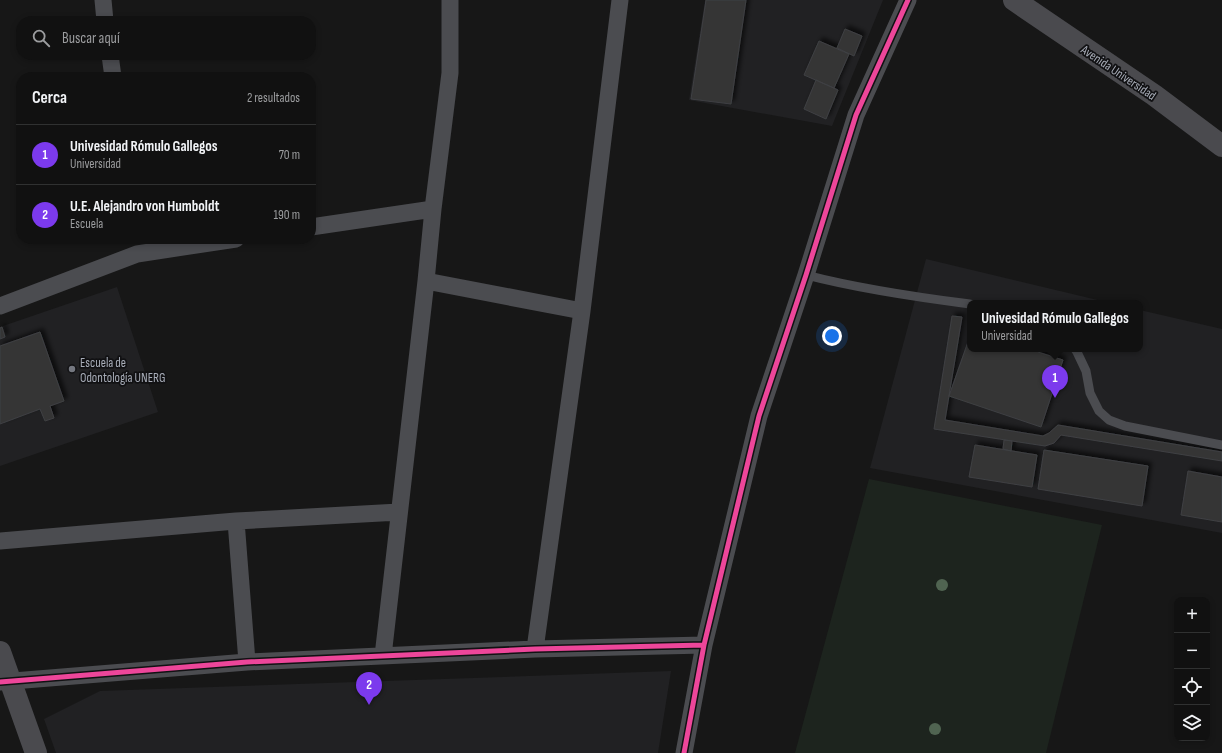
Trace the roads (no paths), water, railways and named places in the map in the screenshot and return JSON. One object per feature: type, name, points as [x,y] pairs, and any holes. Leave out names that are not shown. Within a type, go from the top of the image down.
[{"type":"main road","name":"Avenida Universidad","points":[[1014,0],[1154,95],[1222,146]]},
{"type":"main road","points":[[0,652],[5,681],[36,753]]},
{"type":"street","points":[[103,0],[105,16]]},
{"type":"street","points":[[382,656],[450,73],[450,0]]},
{"type":"street","points":[[535,649],[582,311],[620,0]]},
{"type":"street","points":[[684,753],[704,645],[759,416],[806,275],[856,115],[908,0]]},
{"type":"street","points":[[111,60],[112,72]]},
{"type":"street","points":[[316,226],[433,209]]},
{"type":"street","points":[[0,306],[136,247],[174,244]]},
{"type":"street","points":[[426,281],[582,311]]},
{"type":"street","points":[[0,541],[236,521],[398,512]]},
{"type":"street","points":[[236,521],[247,662]]},
{"type":"street","points":[[5,681],[247,662],[535,649],[704,645]]},
{"type":"lane","points":[[806,275],[828,281],[916,297],[967,304]]},
{"type":"lane","points":[[1077,352],[1086,371],[1090,393],[1099,411],[1109,420],[1125,426],[1222,445]]},
{"type":"place","name":"Escuela de Odontología UNERG","points":[[72,369]]},
{"type":"place","name":"Univesidad Rómulo Gallegos","points":[[1055,398]]},
{"type":"place","name":"U.E. Alejandro von Humboldt","points":[[369,705]]}]
